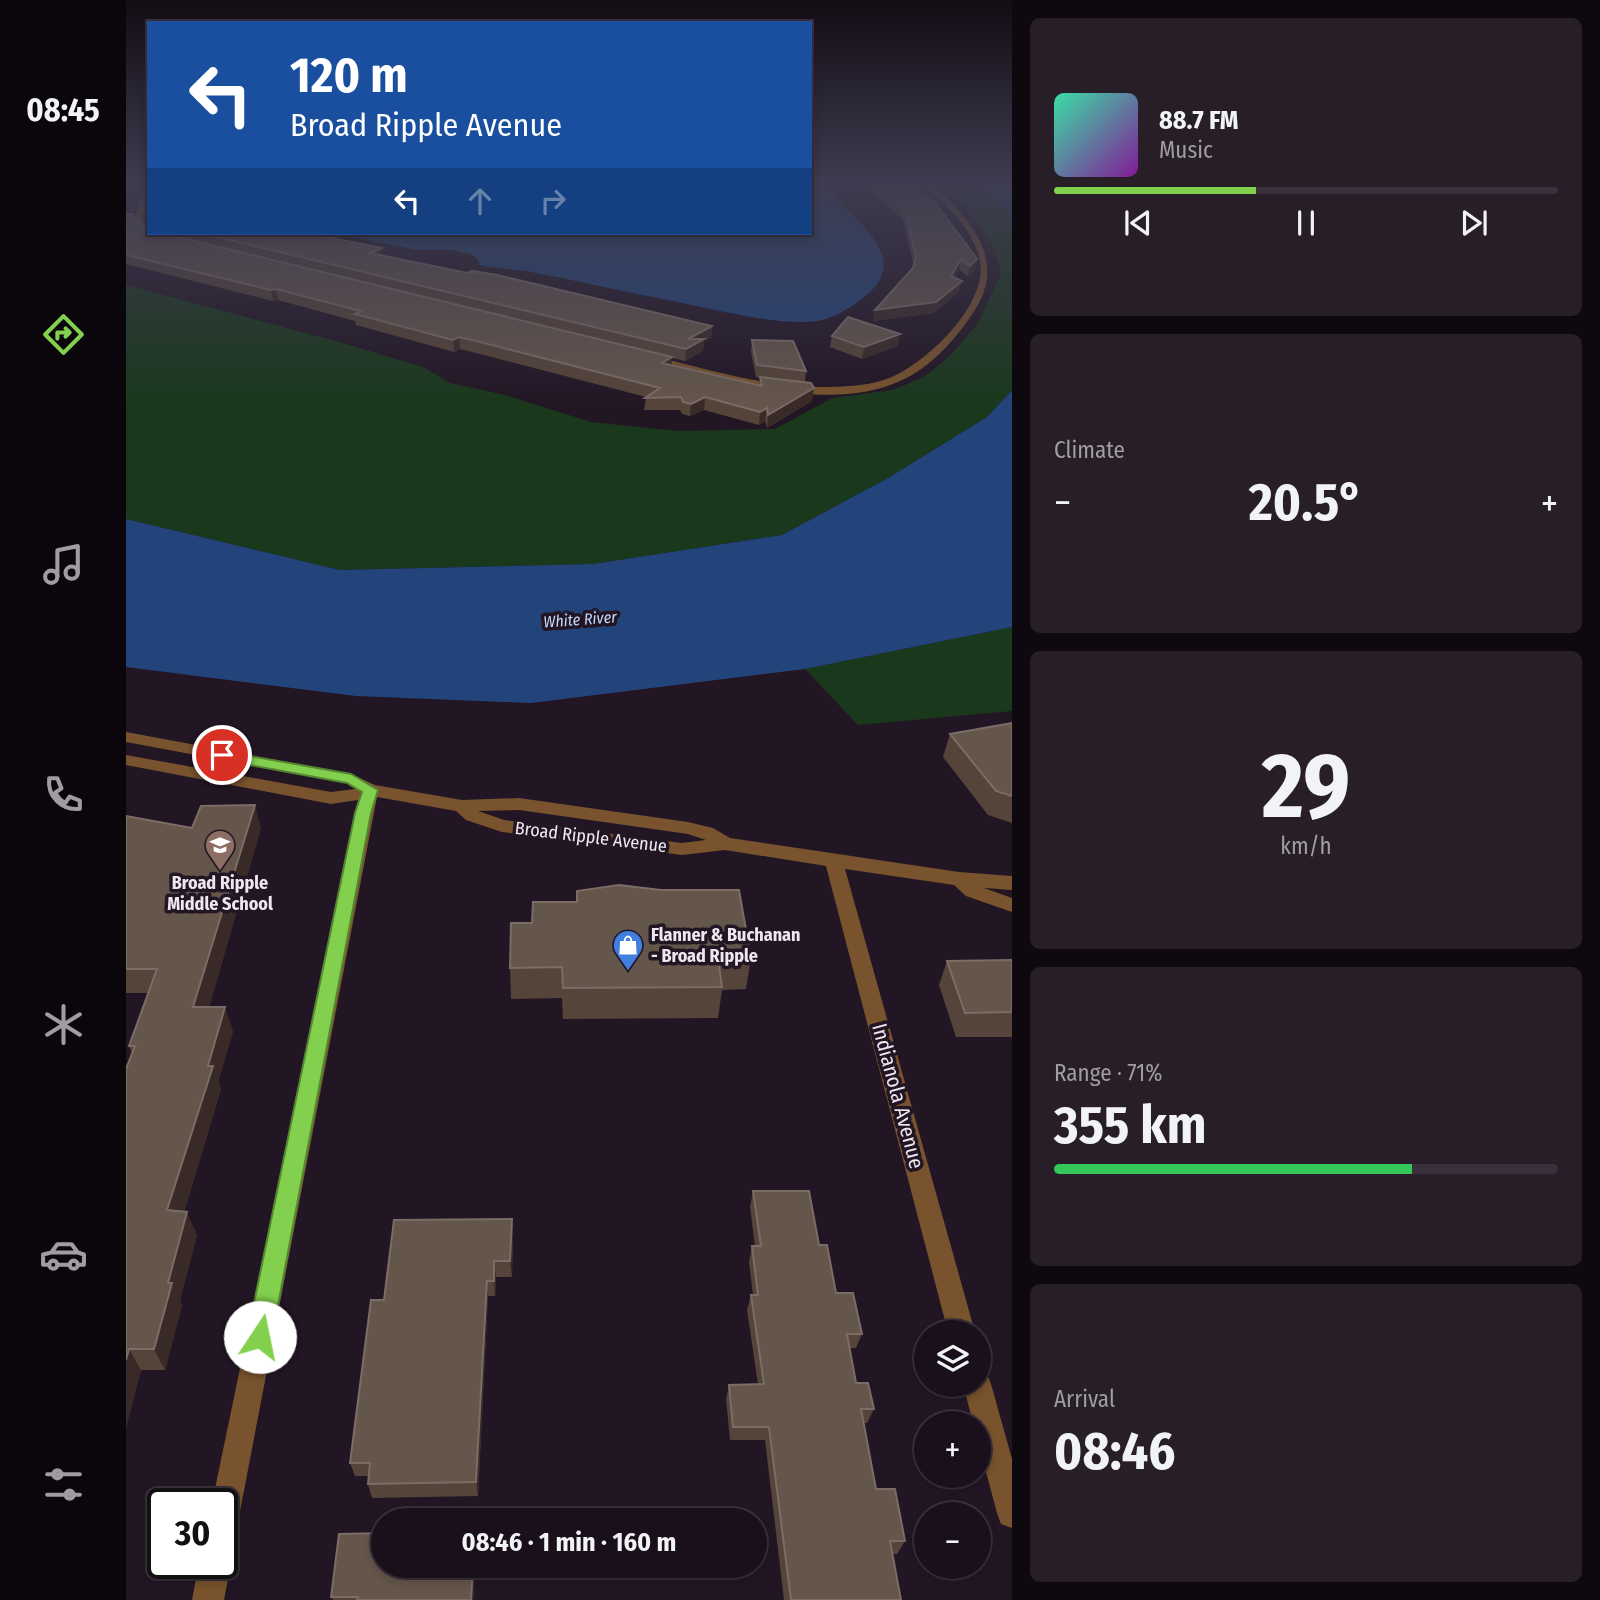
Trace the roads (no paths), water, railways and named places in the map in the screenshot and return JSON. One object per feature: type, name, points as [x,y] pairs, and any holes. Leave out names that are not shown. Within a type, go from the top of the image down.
[{"type":"street","points":[[635,354],[774,387],[808,390],[850,389],[880,384],[906,374],[943,346],[981,293],[985,275],[980,257]]},
{"type":"street","name":"Broad Ripple Avenue","points":[[126,737],[351,779],[370,790],[462,806],[472,816],[502,826],[682,849],[725,844],[959,879],[1012,883]]},
{"type":"street","name":"Broad Ripple Avenue","points":[[126,760],[331,798],[353,796],[370,790]]},
{"type":"street","points":[[230,1488],[363,813],[370,790]]},
{"type":"street","name":"Indianola Avenue","points":[[834,861],[959,1320]]},
{"type":"street","name":"Broad Ripple Avenue","points":[[959,879],[973,891],[1012,905]]},
{"type":"street","points":[[981,1397],[1012,1513]]},
{"type":"street","points":[[208,1600],[212,1579]]},
{"type":"water","points":[[475,257],[883,257],[884,265],[881,277],[873,289],[846,309],[834,316],[813,322],[790,322],[739,315],[526,271],[479,265]]},
{"type":"water","name":"White River","points":[[1012,390],[1012,627],[805,669],[531,703],[356,696],[126,667],[126,519],[340,570],[593,564],[782,535],[888,478],[987,417]]},
{"type":"place","name":"Broad Ripple Middle School","points":[[220,872]]},
{"type":"place","name":"Flanner & Buchanan - Broad Ripple","points":[[628,972]]}]
